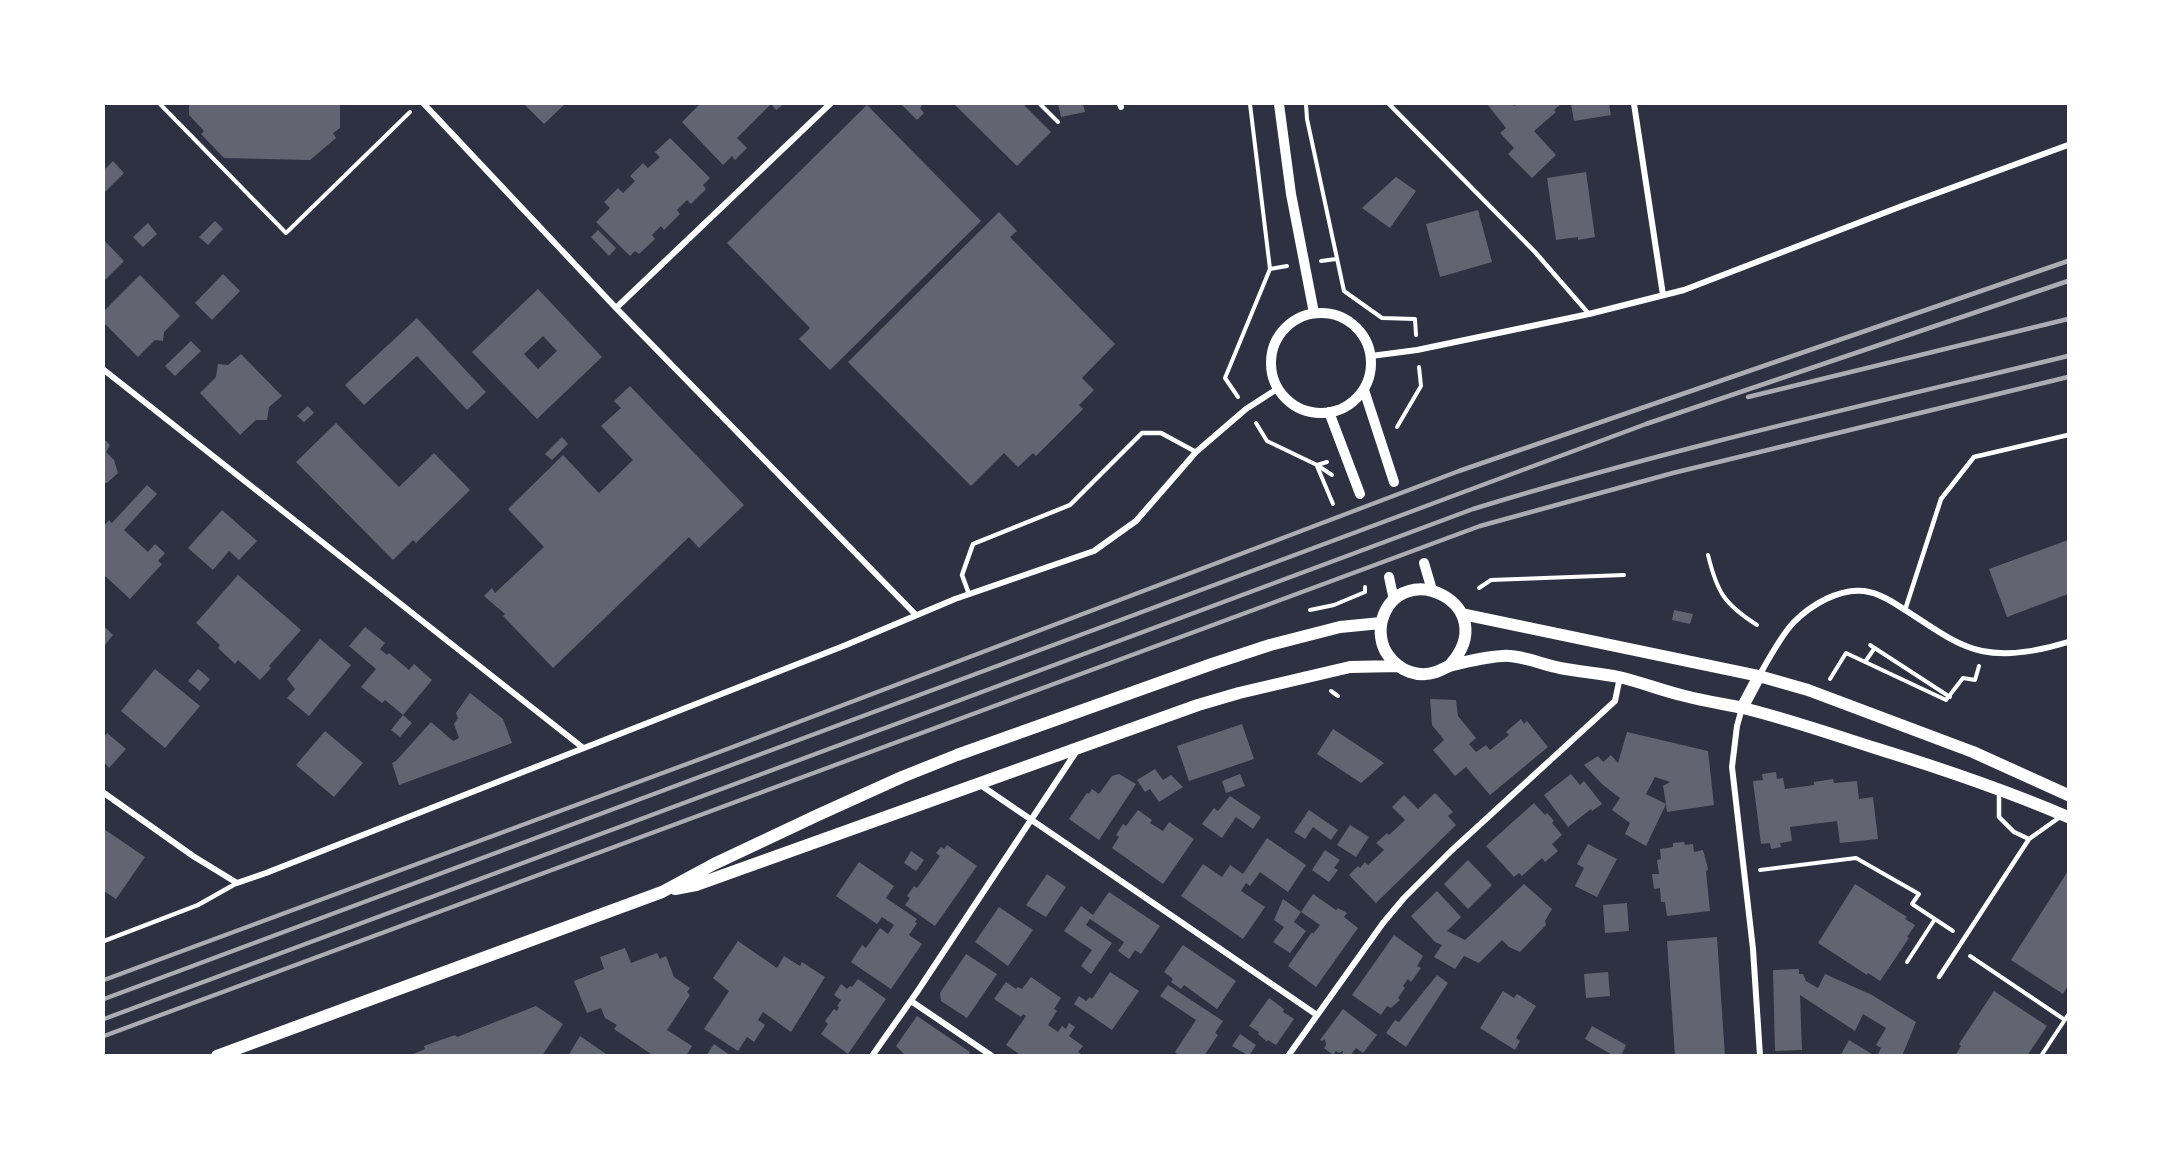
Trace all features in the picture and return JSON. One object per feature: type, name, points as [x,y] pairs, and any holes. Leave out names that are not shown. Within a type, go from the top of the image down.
[{"type":"main road","points":[[1420,589],[1432,590],[1444,595],[1454,603],[1462,614],[1466,628],[1465,642],[1459,655],[1450,665],[1438,672],[1424,675],[1398,666],[1387,654],[1381,639],[1381,623],[1394,600],[1408,592],[1420,589]]},
{"type":"main road","points":[[1462,614],[1759,676],[1808,690],[2013,769],[2068,795]]},
{"type":"main road","points":[[217,1056],[662,892],[714,864],[818,815],[957,755],[1270,645],[1340,627],[1381,623]]},
{"type":"main road","points":[[1450,665],[1505,655],[1560,668],[1620,677],[1821,731],[1999,789],[2066,816]]},
{"type":"main road","points":[[662,892],[696,885],[1198,705],[1350,667],[1398,666]]},
{"type":"main road","points":[[1742,708],[1759,676]]},
{"type":"street","points":[[424,104],[616,308],[916,615]]},
{"type":"street","points":[[616,308],[830,104]]},
{"type":"street","points":[[1279,104],[1291,194],[1314,313]]},
{"type":"street","points":[[1634,104],[1663,295]]},
{"type":"street","points":[[1371,356],[1417,350],[1589,314],[1684,290],[2068,145]]},
{"type":"street","points":[[1314,313],[1330,313],[1345,318],[1357,328],[1366,341],[1371,356],[1370,374],[1364,390],[1343,408],[1329,412],[1309,412],[1291,403],[1277,388],[1271,370],[1272,350],[1281,332],[1296,319],[1314,313]]},
{"type":"street","points":[[104,370],[582,747]]},
{"type":"street","points":[[104,793],[193,856],[237,883],[266,873],[846,645],[969,594],[1094,550],[1136,521],[1196,452],[1246,409],[1277,388]]},
{"type":"street","points":[[1364,390],[1394,482]]},
{"type":"street","points":[[1329,412],[1360,494]]},
{"type":"street","points":[[1424,564],[1432,590]]},
{"type":"street","points":[[1389,577],[1394,600]]},
{"type":"street","points":[[1759,676],[1792,623],[1815,605],[1832,596],[1862,591],[1880,596],[1949,638],[1982,651],[2032,650],[2068,642]]},
{"type":"street","points":[[1288,1056],[1383,923],[1404,898],[1451,851],[1615,701],[1620,677]]},
{"type":"street","points":[[1742,708],[1737,726],[1732,766],[1753,949],[1760,1056]]},
{"type":"street","points":[[872,1056],[911,1001],[1077,749]]},
{"type":"street","points":[[979,784],[1317,1015]]},
{"type":"street","points":[[911,1001],[992,1056]]},
{"type":"lane","points":[[1389,104],[1535,252],[1589,314]]},
{"type":"lane","points":[[969,594],[962,575],[973,544],[1070,505],[1142,433],[1161,433],[1196,452]]},
{"type":"lane","points":[[1905,610],[1941,499],[1974,457],[2068,435]]},
{"type":"lane","points":[[1999,789],[1999,817],[2014,832],[2029,839]]},
{"type":"lane","points":[[1940,977],[1963,938],[2029,839],[2066,816]]},
{"type":"lane","points":[[104,941],[198,905],[237,883]]},
{"type":"path","points":[[160,104],[286,232],[410,112]]},
{"type":"path","points":[[1040,104],[1058,122]]},
{"type":"path","points":[[1250,104],[1270,269],[1225,378],[1268,441],[1317,465],[1333,504]]},
{"type":"path","points":[[1306,104],[1335,259]]},
{"type":"path","points":[[1708,555],[1715,583],[1726,601],[1757,625]]},
{"type":"path","points":[[1479,588],[1491,580],[1624,575]]},
{"type":"path","points":[[1310,610],[1334,605],[1365,592],[1365,587]]},
{"type":"path","points":[[1870,645],[1950,697]]},
{"type":"path","points":[[1865,662],[1874,649]]},
{"type":"path","points":[[1829,679],[1846,653],[1946,700],[1963,678],[1975,680]]},
{"type":"path","points":[[1744,871],[1856,858],[1919,894],[1912,904],[1963,938]]},
{"type":"path","points":[[1907,962],[1935,919]]},
{"type":"path","points":[[1957,948],[2065,1020]]},
{"type":"path","points":[[2041,1056],[2068,1015]]},
{"type":"building","points":[[189,104],[340,104],[340,128],[333,133],[336,138],[310,160],[224,158],[201,134],[204,131],[189,115]]},
{"type":"building","points":[[524,104],[565,104],[544,124]]},
{"type":"building","points":[[700,104],[771,104],[737,138],[747,148],[735,160],[732,156],[723,165],[682,122]]},
{"type":"building","points":[[771,104],[784,104],[776,110]]},
{"type":"building","points":[[901,104],[919,104],[924,113],[917,120]]},
{"type":"building","points":[[954,104],[1023,104],[1051,132],[1017,166]]},
{"type":"building","points":[[1058,104],[1083,104],[1085,112],[1061,117]]},
{"type":"building","points":[[1487,104],[1513,104],[1514,106],[1517,104],[1561,104],[1554,110],[1556,112],[1534,131],[1556,155],[1532,178],[1508,154],[1514,148],[1500,133],[1506,128]]},
{"type":"building","points":[[1571,104],[1609,104],[1611,115],[1574,121]]},
{"type":"building","points":[[867,105],[981,221],[830,370],[799,339],[810,328],[727,243]]},
{"type":"building","points":[[670,138],[710,178],[703,185],[706,189],[691,204],[687,200],[677,210],[680,214],[664,230],[661,226],[652,235],[655,239],[639,254],[635,251],[630,256],[596,222],[610,208],[604,202],[618,188],[623,193],[635,181],[630,176],[643,163],[648,168],[660,157],[655,152]]},
{"type":"building","points":[[113,161],[124,173],[104,193],[104,170]]},
{"type":"building","points":[[1586,172],[1595,237],[1556,240],[1547,178]]},
{"type":"building","points":[[1396,177],[1416,191],[1390,228],[1362,208]]},
{"type":"building","points":[[1478,210],[1492,262],[1440,277],[1426,224]]},
{"type":"building","points":[[999,212],[1017,231],[1010,237],[1115,344],[1082,378],[1094,390],[1079,405],[1083,409],[1036,456],[1033,453],[1018,467],[1004,453],[971,486],[848,362]]},
{"type":"building","points":[[215,221],[223,229],[208,245],[199,237]]},
{"type":"building","points":[[148,223],[157,234],[143,247],[133,237]]},
{"type":"building","points":[[598,230],[616,248],[609,256],[591,237]]},
{"type":"building","points":[[104,240],[124,261],[104,281]]},
{"type":"building","points":[[223,274],[240,291],[212,320],[195,303]]},
{"type":"building","points":[[140,275],[180,316],[164,332],[163,341],[155,340],[138,357],[104,323],[104,311]]},
{"type":"building","points":[[538,289],[602,357],[537,419],[472,352]],"holes":[[[543,336],[557,351],[538,369],[524,354]]]},
{"type":"building","points":[[417,318],[486,392],[467,410],[417,356],[364,405],[345,385]]},
{"type":"building","points":[[191,341],[201,351],[175,376],[165,366]]},
{"type":"building","points":[[241,354],[282,396],[269,407],[267,420],[256,420],[240,435],[200,393],[216,377],[218,364],[228,365]]},
{"type":"building","points":[[630,386],[744,505],[699,548],[689,537],[553,668],[503,616],[505,614],[484,596],[492,588],[495,593],[544,547],[508,509],[563,455],[599,493],[633,460],[601,426],[621,408],[614,401]]},
{"type":"building","points":[[308,406],[314,413],[304,422],[297,416]]},
{"type":"building","points":[[336,423],[399,487],[434,453],[470,490],[416,543],[413,540],[393,560],[296,462]]},
{"type":"building","points":[[562,437],[568,444],[552,460],[545,454]]},
{"type":"building","points":[[104,439],[110,445],[106,452],[114,460],[118,473],[107,483],[104,483]]},
{"type":"building","points":[[147,485],[157,494],[124,530],[148,552],[155,544],[165,553],[158,561],[162,564],[130,599],[104,575],[104,526],[109,520],[112,523]]},
{"type":"building","points":[[222,510],[257,541],[239,560],[229,551],[213,570],[188,548]]},
{"type":"building","points":[[2068,540],[2068,594],[2007,617],[1989,569]]},
{"type":"building","points":[[238,575],[301,630],[269,666],[271,668],[260,680],[238,660],[235,664],[218,648],[220,645],[196,623]]},
{"type":"building","points":[[1674,610],[1693,614],[1690,624],[1672,620]]},
{"type":"building","points":[[104,626],[113,635],[104,646]]},
{"type":"building","points":[[365,627],[385,643],[380,649],[387,655],[389,653],[409,670],[414,664],[432,680],[403,715],[385,700],[382,703],[361,687],[376,669],[349,646]]},
{"type":"building","points":[[320,639],[351,665],[309,716],[287,698],[295,689],[287,679]]},
{"type":"building","points":[[155,669],[200,706],[165,748],[121,711]]},
{"type":"building","points":[[198,669],[210,679],[200,691],[188,681]]},
{"type":"building","points":[[470,693],[503,719],[512,743],[399,785],[392,763],[431,722],[453,741],[459,738],[454,724],[458,718],[456,713]]},
{"type":"building","points":[[1430,699],[1456,700],[1458,716],[1476,738],[1469,744],[1476,752],[1486,745],[1490,750],[1509,735],[1506,732],[1521,719],[1524,724],[1527,721],[1548,747],[1490,795],[1466,767],[1455,776],[1433,750],[1444,740],[1432,725]]},
{"type":"building","points":[[403,715],[412,723],[400,737],[391,730]]},
{"type":"building","points":[[1242,724],[1254,759],[1189,781],[1177,746]]},
{"type":"building","points":[[1333,729],[1384,763],[1361,783],[1317,754]]},
{"type":"building","points":[[325,731],[363,763],[334,797],[296,765]]},
{"type":"building","points":[[1627,732],[1708,751],[1714,805],[1667,812],[1666,804],[1646,846],[1625,834],[1630,823],[1612,810],[1620,798],[1603,785],[1584,765],[1598,756],[1603,762],[1611,755],[1618,763]],"holes":[[[1655,777],[1670,782],[1663,786],[1666,804],[1646,794]]]},
{"type":"building","points":[[107,733],[126,749],[109,768],[104,762],[104,737]]},
{"type":"building","points":[[1155,769],[1163,780],[1171,775],[1183,787],[1159,802],[1150,789],[1145,792],[1137,780]]},
{"type":"building","points":[[1776,772],[1777,779],[1783,778],[1785,789],[1814,785],[1814,782],[1833,779],[1834,783],[1857,781],[1859,799],[1873,797],[1878,839],[1840,843],[1837,821],[1790,827],[1792,841],[1780,843],[1781,847],[1771,849],[1770,843],[1761,844],[1753,781],[1763,780],[1762,774]]},
{"type":"building","points":[[1119,774],[1136,784],[1099,840],[1069,819],[1087,793],[1089,794],[1092,789],[1099,794],[1112,776]]},
{"type":"building","points":[[1240,774],[1245,786],[1226,793],[1222,781]]},
{"type":"building","points":[[1571,774],[1580,785],[1584,781],[1602,804],[1592,811],[1591,809],[1568,827],[1544,795]]},
{"type":"building","points":[[1435,793],[1453,812],[1448,816],[1456,825],[1376,903],[1349,875],[1365,862],[1368,865],[1384,850],[1376,843],[1387,833],[1389,835],[1405,820],[1392,807],[1404,795],[1418,809]]},
{"type":"building","points":[[1230,796],[1261,817],[1253,829],[1236,817],[1222,838],[1202,824],[1214,808],[1218,811]]},
{"type":"building","points":[[1534,803],[1554,821],[1552,823],[1562,835],[1552,844],[1558,851],[1545,862],[1542,858],[1522,876],[1519,873],[1514,877],[1486,846]]},
{"type":"building","points":[[1138,810],[1152,820],[1150,823],[1163,831],[1169,822],[1194,839],[1163,884],[1112,848],[1123,824],[1126,826]]},
{"type":"building","points":[[1309,810],[1338,830],[1331,840],[1313,827],[1305,839],[1294,832]]},
{"type":"building","points":[[1350,825],[1369,837],[1356,857],[1337,845]]},
{"type":"building","points":[[104,829],[145,857],[116,899],[104,891]]},
{"type":"building","points":[[1267,838],[1306,865],[1288,892],[1260,872],[1250,886],[1246,883],[1241,891],[1265,907],[1243,939],[1181,896],[1203,864],[1222,877],[1230,865],[1243,874]]},
{"type":"building","points":[[1684,842],[1685,845],[1693,844],[1694,852],[1703,850],[1708,869],[1706,872],[1710,911],[1667,916],[1665,902],[1661,902],[1660,888],[1654,889],[1652,874],[1659,874],[1657,860],[1661,859],[1660,849],[1673,847],[1673,843]]},
{"type":"building","points":[[1588,844],[1617,859],[1597,897],[1575,886],[1584,868],[1577,864]]},
{"type":"building","points":[[947,845],[977,866],[935,926],[905,905],[910,898],[907,896],[914,886],[917,888],[940,856],[936,853],[941,847],[944,849]]},
{"type":"building","points":[[1325,850],[1340,860],[1334,868],[1338,870],[1329,882],[1312,870]]},
{"type":"building","points":[[911,851],[924,860],[916,871],[904,863]]},
{"type":"building","points":[[1468,860],[1492,885],[1468,909],[1444,884]]},
{"type":"building","points":[[859,862],[894,886],[886,898],[917,919],[909,935],[922,944],[891,989],[851,962],[862,945],[866,948],[880,928],[888,934],[894,925],[882,917],[877,924],[836,896]]},
{"type":"building","points":[[2068,871],[2068,986],[2063,994],[2011,960]]},
{"type":"building","points":[[1047,874],[1066,887],[1046,917],[1026,905]]},
{"type":"building","points":[[1524,884],[1552,909],[1545,921],[1546,925],[1520,952],[1509,947],[1502,940],[1479,963],[1464,956],[1455,969],[1434,957],[1442,945],[1435,942],[1411,916],[1437,891],[1461,917],[1447,931],[1465,940]]},
{"type":"building","points":[[1855,884],[1907,917],[1905,919],[1915,925],[1907,937],[1909,938],[1880,981],[1818,943]]},
{"type":"building","points":[[1109,892],[1160,926],[1141,954],[1135,950],[1129,959],[1118,951],[1124,942],[1090,919],[1086,925],[1112,943],[1091,974],[1081,966],[1092,950],[1064,931],[1081,906],[1093,915]]},
{"type":"building","points":[[1313,894],[1336,910],[1338,908],[1347,913],[1344,917],[1358,928],[1316,987],[1288,966],[1312,932],[1313,934],[1320,925],[1301,912]]},
{"type":"building","points":[[1283,899],[1301,912],[1294,922],[1306,931],[1290,953],[1273,942],[1284,927],[1274,920]]},
{"type":"building","points":[[1627,903],[1629,931],[1605,933],[1603,905]]},
{"type":"building","points":[[999,907],[1033,930],[1008,966],[975,942]]},
{"type":"building","points":[[1394,935],[1423,956],[1417,966],[1421,968],[1411,982],[1408,979],[1403,986],[1405,988],[1398,998],[1400,1000],[1391,1008],[1387,1006],[1381,1015],[1352,995]]},
{"type":"building","points":[[1717,937],[1725,1056],[1675,1056],[1667,941]]},
{"type":"building","points":[[738,941],[777,968],[784,956],[800,966],[802,962],[825,977],[791,1032],[763,1012],[758,1020],[765,1025],[754,1042],[747,1037],[738,1051],[704,1029],[729,991],[713,978]]},
{"type":"building","points":[[1183,945],[1236,981],[1217,1009],[1184,985],[1181,989],[1171,982],[1173,979],[1164,972]]},
{"type":"building","points":[[625,948],[631,963],[657,953],[660,959],[666,956],[674,977],[690,988],[687,992],[690,995],[667,1030],[692,1046],[686,1056],[650,1056],[651,1054],[614,1029],[617,1025],[605,1018],[601,1008],[587,1013],[574,981],[604,969],[600,957]]},
{"type":"building","points":[[966,954],[997,974],[967,1018],[941,1001],[940,993]]},
{"type":"building","points":[[1799,969],[1799,974],[1803,974],[1806,981],[1818,988],[1825,974],[1872,995],[1916,1022],[1902,1056],[1877,1056],[1881,1048],[1876,1045],[1886,1028],[1863,1014],[1855,1031],[1800,995],[1802,1050],[1775,1051],[1773,970]]},
{"type":"building","points":[[1110,972],[1139,991],[1112,1030],[1074,1004],[1079,996],[1086,1001],[1090,997],[1092,999]]},
{"type":"building","points":[[1608,972],[1610,996],[1586,998],[1584,974]]},
{"type":"building","points":[[1437,975],[1448,983],[1406,1047],[1386,1033],[1395,1020],[1399,1022]]},
{"type":"building","points":[[1031,977],[1061,998],[1054,1009],[1057,1011],[1048,1025],[1058,1032],[1062,1026],[1066,1029],[1069,1023],[1075,1027],[1069,1036],[1083,1046],[1078,1052],[1084,1056],[1022,1056],[1006,1045],[1026,1016],[1023,1014],[1021,1017],[994,999],[1006,982],[1016,989],[1018,987],[1022,989]]},
{"type":"building","points":[[858,979],[886,999],[848,1054],[821,1034],[828,1024],[825,1021],[834,1009],[837,1011],[839,1007],[837,1006],[841,1000],[834,995],[841,984],[847,989],[852,987]]},
{"type":"building","points":[[1168,985],[1223,1021],[1215,1033],[1218,1035],[1204,1056],[1180,1056],[1175,1052],[1196,1020],[1160,996]]},
{"type":"building","points":[[1503,991],[1514,998],[1517,994],[1536,1006],[1516,1038],[1520,1041],[1515,1050],[1480,1028]]},
{"type":"building","points":[[1994,991],[2047,1026],[2027,1056],[1955,1056],[1961,1046],[1959,1044]]},
{"type":"building","points":[[1269,998],[1294,1019],[1276,1045],[1268,1040],[1267,1042],[1258,1034],[1259,1032],[1249,1026]]},
{"type":"building","points":[[536,1006],[563,1024],[542,1056],[409,1056],[425,1049],[424,1046],[455,1035],[457,1037]]},
{"type":"building","points":[[1343,1009],[1377,1035],[1363,1053],[1356,1048],[1350,1056],[1342,1056],[1343,1051],[1339,1053],[1336,1051],[1333,1055],[1324,1048],[1325,1039],[1320,1040]]},
{"type":"building","points":[[917,1016],[970,1052],[968,1056],[906,1056],[896,1046]]},
{"type":"building","points":[[1592,1026],[1626,1045],[1621,1056],[1614,1056],[1585,1039]]},
{"type":"building","points":[[1240,1034],[1256,1045],[1249,1056],[1232,1046]]},
{"type":"building","points":[[580,1036],[609,1056],[568,1056]]},
{"type":"building","points":[[1849,1040],[1875,1056],[1840,1056]]},
{"type":"building","points":[[714,1044],[731,1056],[706,1056]]},
{"type":"railway","points":[[104,980],[730,748],[1459,471],[2068,261]]},
{"type":"railway","points":[[104,999],[1646,424],[2068,281]]},
{"type":"railway","points":[[1748,397],[2068,319]]},
{"type":"railway","points":[[104,1019],[1473,509],[1695,447],[2068,356]]},
{"type":"railway","points":[[104,1036],[1480,526],[1673,473],[2068,377]]}]
